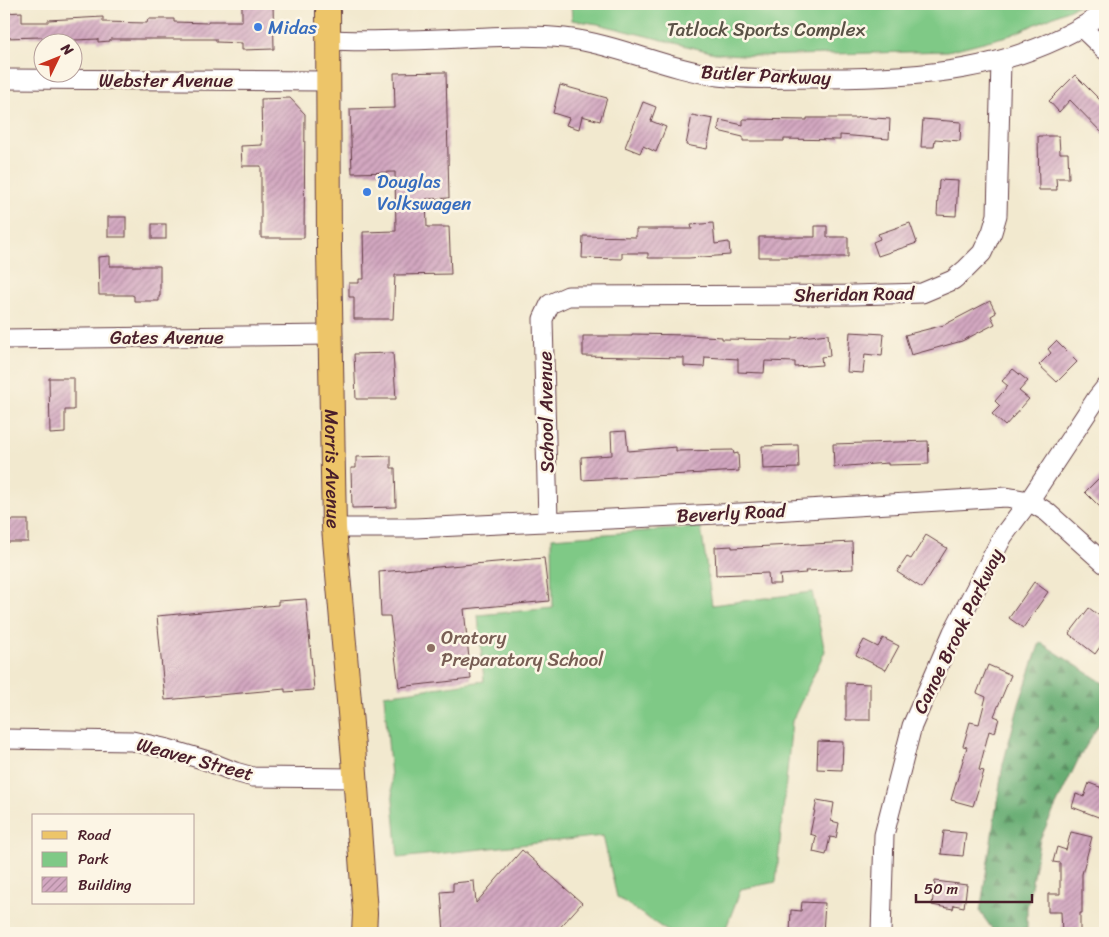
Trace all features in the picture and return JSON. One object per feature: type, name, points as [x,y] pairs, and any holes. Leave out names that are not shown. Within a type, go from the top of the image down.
[{"type":"main road","name":"Morris Avenue","points":[[328,4],[330,335],[334,528],[356,778],[365,913],[364,933]]},
{"type":"street","name":"Butler Parkway","points":[[329,40],[422,40],[500,36],[565,38],[598,45],[676,68],[720,76],[769,78],[895,77],[938,74],[1001,62],[1049,43],[1105,12]]},
{"type":"street","points":[[1081,27],[1105,50]]},
{"type":"street","name":"Sheridan Road","points":[[550,304],[568,296],[922,293],[936,289],[953,280],[982,253],[992,232],[997,215],[1001,62]]},
{"type":"street","name":"Webster Avenue","points":[[4,79],[328,81]]},
{"type":"street","name":"School Avenue","points":[[548,521],[544,319],[550,304]]},
{"type":"street","name":"Gates Avenue","points":[[4,339],[330,335]]},
{"type":"street","name":"Canoe Brook Parkway","points":[[881,933],[884,835],[912,726],[953,632],[1004,536],[1105,388]]},
{"type":"street","name":"Beverly Road","points":[[334,528],[415,528],[750,512],[1006,497],[1029,501],[1047,512],[1105,564]]},
{"type":"street","name":"Weaver Street","points":[[4,739],[132,741],[205,760],[234,772],[253,777],[356,778]]},
{"type":"green space","name":"Tatlock Sports Complex","points":[[571,4],[1081,4],[1011,35],[948,51],[755,56],[715,53],[598,24],[572,20]]},
{"type":"green space","points":[[701,527],[712,605],[812,592],[825,651],[792,721],[776,882],[741,889],[724,933],[670,933],[617,897],[603,836],[398,858],[384,695],[484,681],[478,615],[553,608],[552,538]]},
{"type":"green space","points":[[1040,642],[1105,684],[1105,714],[1079,758],[1040,839],[1027,908],[1027,933],[995,933],[980,912],[1003,764],[1019,704]]},
{"type":"building","points":[[242,4],[273,4],[274,49],[242,50],[242,43],[216,42],[216,39],[110,39],[110,41],[98,42],[98,39],[82,40],[82,32],[32,32],[32,37],[4,38],[4,13],[22,12],[22,22],[48,22],[48,20],[103,17],[103,22],[147,23],[148,19],[174,19],[174,22],[208,23],[208,21],[242,21]]},
{"type":"building","points":[[446,72],[449,198],[426,199],[427,227],[449,227],[451,274],[395,275],[393,319],[354,319],[354,297],[349,297],[349,283],[359,283],[359,279],[364,279],[363,232],[396,231],[395,172],[352,173],[350,109],[395,108],[394,73]]},
{"type":"building","points":[[1075,75],[1105,105],[1105,136],[1070,100],[1059,112],[1049,101]]},
{"type":"building","points":[[560,85],[607,98],[600,121],[582,116],[579,129],[566,125],[569,118],[553,113]]},
{"type":"building","points":[[290,98],[305,114],[304,238],[261,238],[261,166],[242,166],[241,146],[262,145],[261,99]]},
{"type":"building","points":[[643,102],[656,107],[651,121],[666,127],[656,152],[643,146],[640,153],[625,147]]},
{"type":"building","points":[[692,115],[713,119],[707,149],[686,145]]},
{"type":"building","points":[[858,117],[890,119],[889,139],[840,135],[840,140],[784,139],[784,141],[743,141],[743,137],[718,131],[720,120],[743,125],[743,119],[807,120],[807,118]]},
{"type":"building","points":[[923,119],[961,122],[960,141],[935,139],[934,147],[921,147]]},
{"type":"building","points":[[1038,136],[1059,136],[1060,153],[1068,153],[1069,178],[1056,178],[1057,190],[1039,190]]},
{"type":"building","points":[[939,180],[958,181],[956,216],[937,215]]},
{"type":"building","points":[[108,217],[126,217],[126,237],[108,237]]},
{"type":"building","points":[[713,223],[715,244],[729,242],[730,255],[648,258],[648,253],[622,253],[622,259],[582,258],[583,236],[636,237],[636,229],[692,229],[691,225]]},
{"type":"building","points":[[910,223],[917,243],[878,256],[873,242],[880,239],[878,234]]},
{"type":"building","points":[[152,224],[166,224],[166,239],[152,239]]},
{"type":"building","points":[[815,226],[827,226],[827,237],[848,237],[848,257],[759,257],[759,237],[815,237]]},
{"type":"building","points":[[110,256],[110,266],[160,266],[159,301],[134,301],[134,296],[132,295],[99,295],[98,257]]},
{"type":"building","points":[[990,301],[996,313],[991,316],[995,324],[962,341],[911,355],[905,335],[944,325]]},
{"type":"building","points":[[850,332],[884,334],[882,356],[865,354],[863,373],[847,372]]},
{"type":"building","points":[[632,334],[687,335],[722,337],[722,339],[792,340],[792,338],[828,334],[830,356],[821,357],[822,365],[795,367],[795,362],[765,361],[764,373],[738,372],[738,359],[705,357],[704,367],[684,366],[684,358],[583,356],[583,336],[632,336]]},
{"type":"building","points":[[1056,341],[1077,362],[1057,382],[1039,365],[1051,353],[1048,349]]},
{"type":"building","points":[[393,353],[396,399],[356,399],[354,354]]},
{"type":"building","points":[[1013,369],[1028,381],[1019,391],[1029,399],[1005,426],[992,414],[1000,406],[995,401],[1008,386],[1002,381]]},
{"type":"building","points":[[49,378],[74,378],[74,410],[65,410],[65,433],[50,434]]},
{"type":"building","points":[[626,431],[628,451],[676,447],[676,451],[733,450],[734,454],[738,453],[739,471],[582,480],[581,457],[612,455],[611,432]]},
{"type":"building","points":[[928,441],[929,464],[888,465],[888,463],[834,467],[833,444]]},
{"type":"building","points":[[798,445],[799,468],[763,469],[762,446]]},
{"type":"building","points":[[391,456],[391,468],[395,468],[396,507],[352,508],[351,468],[356,468],[356,457]]},
{"type":"building","points":[[1105,472],[1105,512],[1085,492]]},
{"type":"building","points":[[4,520],[28,520],[28,542],[4,542]]},
{"type":"building","points":[[926,535],[947,548],[922,588],[897,572],[907,557],[911,559]]},
{"type":"building","points":[[852,542],[853,569],[805,571],[806,573],[780,575],[781,584],[769,584],[768,573],[716,575],[715,547],[732,546],[732,548]]},
{"type":"building","name":"Oratory Preparatory School","points":[[544,558],[549,601],[464,609],[471,679],[399,687],[390,616],[381,616],[379,572]]},
{"type":"building","points":[[1034,582],[1048,592],[1023,628],[1009,618]]},
{"type":"building","points":[[306,599],[314,690],[285,692],[285,689],[165,700],[157,616],[278,605],[278,601]]},
{"type":"building","points":[[1089,608],[1105,620],[1105,640],[1095,654],[1069,634]]},
{"type":"building","points":[[883,638],[899,646],[886,670],[856,655],[864,640],[878,647]]},
{"type":"building","points":[[988,665],[1011,675],[994,716],[999,718],[995,733],[989,731],[979,770],[984,771],[973,806],[951,800],[967,747],[963,746],[970,722],[979,724],[986,697],[977,693]]},
{"type":"building","points":[[846,683],[870,684],[870,720],[846,720]]},
{"type":"building","points":[[818,741],[843,742],[842,770],[817,769]]},
{"type":"building","points":[[1089,783],[1105,789],[1105,805],[1101,818],[1072,807],[1076,794],[1084,797]]},
{"type":"building","points":[[817,800],[834,803],[831,821],[839,823],[836,838],[830,837],[826,855],[813,852],[816,836],[810,834]]},
{"type":"building","points":[[944,831],[966,833],[963,856],[941,854]]},
{"type":"building","points":[[1071,832],[1092,837],[1082,874],[1080,933],[1062,933],[1061,912],[1048,912],[1048,894],[1060,894],[1060,863],[1053,862],[1057,847],[1066,850]]},
{"type":"building","points":[[522,850],[582,903],[555,933],[444,933],[441,892],[453,891],[453,883],[474,881],[476,903]]},
{"type":"building","points":[[935,881],[967,885],[964,907],[954,905],[953,909],[932,905]]},
{"type":"building","points":[[802,902],[825,903],[823,933],[790,933],[791,910],[801,911]]},
{"type":"place","name":"Midas","points":[[258,27]]},
{"type":"place","name":"Douglas Volkswagen","points":[[367,192]]},
{"type":"place","name":"Oratory Preparatory School","points":[[431,648]]}]
